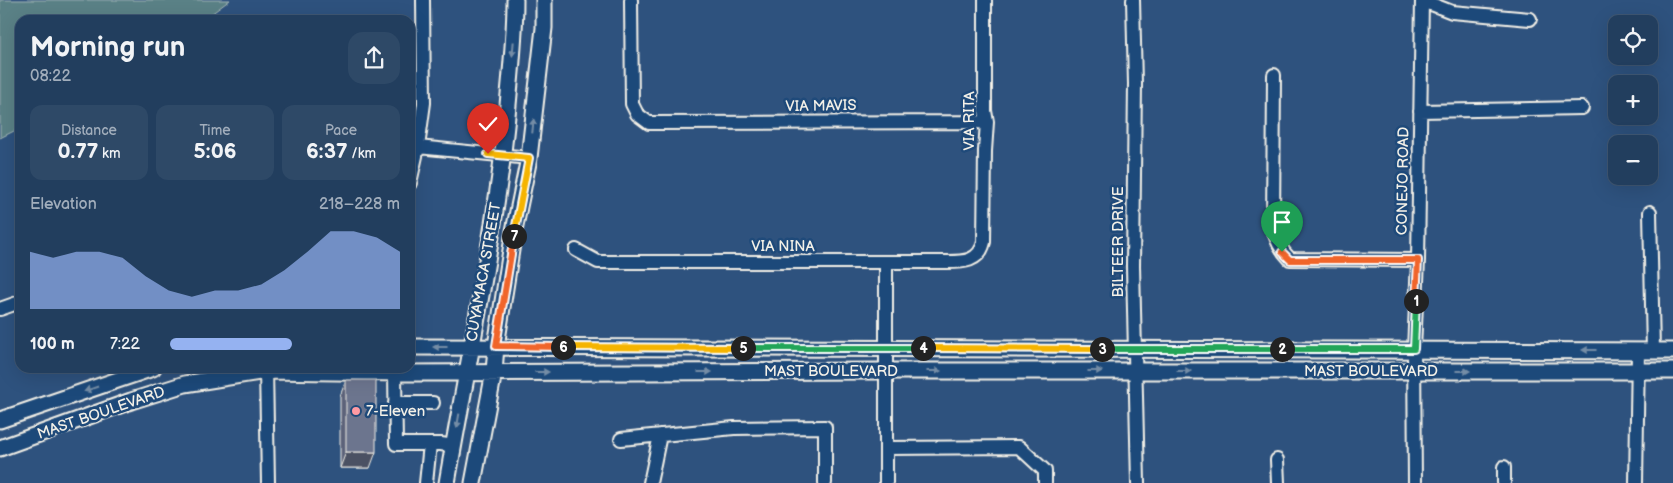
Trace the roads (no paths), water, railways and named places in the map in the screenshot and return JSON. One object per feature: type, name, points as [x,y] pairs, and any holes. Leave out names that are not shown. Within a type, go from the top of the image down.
[{"type":"main road","name":"CUYAMACA STREET","points":[[448,483],[504,155],[515,26],[515,0]]},
{"type":"main road","name":"CUYAMACA STREET","points":[[473,483],[494,372],[496,346],[514,231],[529,158],[544,28],[544,0]]},
{"type":"main road","name":"MAST BOULEVARD","points":[[415,347],[1673,350]]},
{"type":"main road","name":"MAST BOULEVARD","points":[[398,373],[1673,371]]},
{"type":"main road","name":"MAST BOULEVARD","points":[[0,420],[139,373]]},
{"type":"main road","name":"MAST BOULEVARD","points":[[0,448],[121,404],[184,384],[248,373]]},
{"type":"street","points":[[415,160],[424,103],[423,0]]},
{"type":"street","name":"VIA MAVIS","points":[[631,0],[632,104],[640,118],[655,124],[987,122]]},
{"type":"street","name":"VIA RITA","points":[[984,242],[987,122],[985,111],[985,0]]},
{"type":"street","name":"BILTEER DRIVE","points":[[1133,0],[1135,84],[1133,257],[1138,483]]},
{"type":"street","points":[[1422,1],[1452,12],[1530,19]]},
{"type":"street","name":"CONEJO ROAD","points":[[1415,483],[1414,349],[1418,260],[1422,1]]},
{"type":"street","points":[[1274,75],[1273,228],[1275,238],[1282,252],[1290,260],[1418,260]]},
{"type":"street","points":[[1420,111],[1582,108]]},
{"type":"street","points":[[418,147],[529,158]]},
{"type":"street","points":[[1650,212],[1653,351]]},
{"type":"street","name":"VIA NINA","points":[[576,250],[598,262],[964,262],[978,254],[984,242]]},
{"type":"street","points":[[886,262],[886,483]]},
{"type":"street","points":[[0,308],[15,304]]},
{"type":"street","points":[[1636,483],[1638,351]]},
{"type":"street","points":[[266,373],[268,483]]},
{"type":"street","points":[[398,373],[396,444],[454,446]]},
{"type":"street","points":[[396,403],[433,403]]},
{"type":"street","points":[[621,439],[734,428],[825,427],[825,483]]},
{"type":"street","points":[[650,483],[660,435]]},
{"type":"street","points":[[426,483],[430,444]]},
{"type":"street","points":[[886,448],[1019,447],[1045,471],[1045,483]]},
{"type":"street","points":[[1277,460],[1278,483]]},
{"type":"street","points":[[1504,467],[1504,483]]},
{"type":"place","name":"7-Eleven","points":[[356,411]]}]
